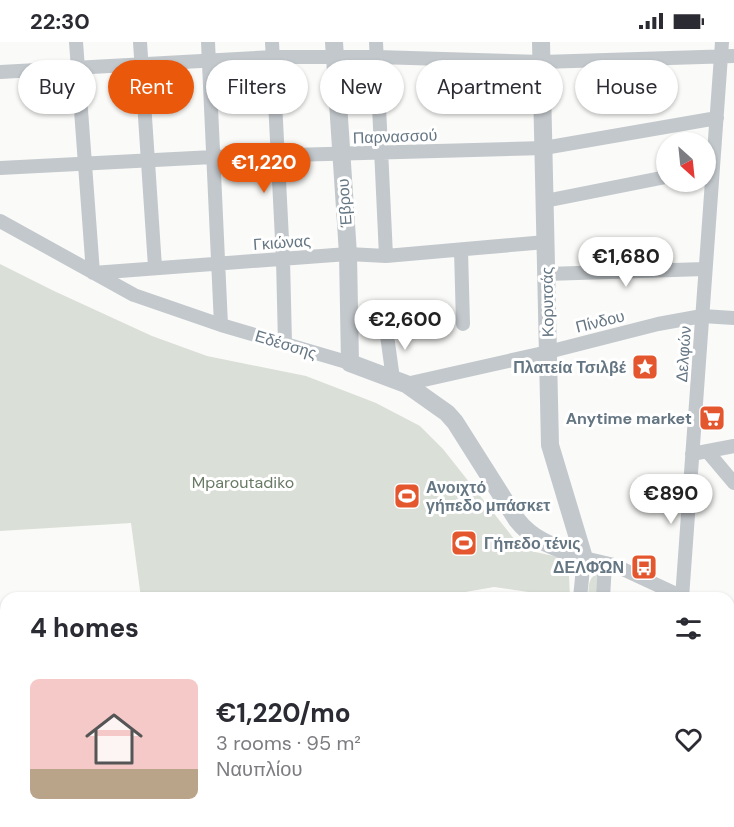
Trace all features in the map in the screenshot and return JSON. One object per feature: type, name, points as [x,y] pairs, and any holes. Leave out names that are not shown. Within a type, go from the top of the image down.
[{"type":"street","points":[[76,42],[77,60]]},
{"type":"street","points":[[140,42],[142,60]]},
{"type":"street","points":[[208,42],[210,60]]},
{"type":"street","points":[[272,42],[284,259],[285,344]]},
{"type":"street","points":[[376,42],[386,256]]},
{"type":"street","name":"Κορυτσάς","points":[[541,42],[542,60]]},
{"type":"street","points":[[236,60],[335,50],[377,57],[476,60]]},
{"type":"street","name":"Έβρου","points":[[335,50],[348,254],[350,363]]},
{"type":"street","points":[[563,61],[726,51]]},
{"type":"street","name":"Δελφών","points":[[715,132],[726,51]]},
{"type":"street","points":[[0,72],[18,71]]},
{"type":"street","points":[[81,114],[93,273]]},
{"type":"street","points":[[145,114],[155,267]]},
{"type":"street","points":[[212,114],[221,325]]},
{"type":"street","name":"Κορυτσάς","points":[[543,114],[550,445],[585,558]]},
{"type":"street","name":"Παρνασσού","points":[[0,168],[213,157],[544,148],[717,118]]},
{"type":"street","points":[[545,201],[656,179]]},
{"type":"street","name":"Δελφών","points":[[683,592],[708,192]]},
{"type":"street","name":"Εδέσσης","points":[[0,221],[134,295],[221,325],[350,363],[399,381],[447,412],[526,532],[548,544],[585,558],[614,565],[670,592]]},
{"type":"street","name":"Γκιώνας","points":[[93,273],[348,254],[386,256],[546,242]]},
{"type":"street","points":[[461,249],[463,324]]},
{"type":"street","points":[[546,274],[705,269]]},
{"type":"street","name":"Πίνδου","points":[[399,381],[548,352],[658,324],[702,316],[734,318]]},
{"type":"street","points":[[386,328],[399,381]]},
{"type":"street","points":[[692,454],[734,446]]},
{"type":"street","points":[[707,451],[734,483]]},
{"type":"street","points":[[581,592],[585,558]]},
{"type":"street","points":[[603,592],[605,563]]},
{"type":"green space","name":"Mparoutadiko","points":[[0,264],[152,336],[207,356],[306,376],[376,403],[420,426],[443,449],[522,549],[558,557],[569,575],[570,592],[529,592],[494,587],[465,592],[140,592],[131,523],[0,531]]},
{"type":"green space","points":[[598,574],[598,592],[589,592],[590,581]]},
{"type":"place","name":"Πλατεία Τσιλβέ","points":[[645,367]]},
{"type":"place","name":"Anytime market","points":[[712,418]]},
{"type":"place","name":"Ανοιχτό γήπεδο μπάσκετ","points":[[407,496]]},
{"type":"place","name":"Γήπεδο τένις","points":[[464,543]]},
{"type":"place","name":"ΔΕΛΦΏΝ","points":[[644,567]]}]
